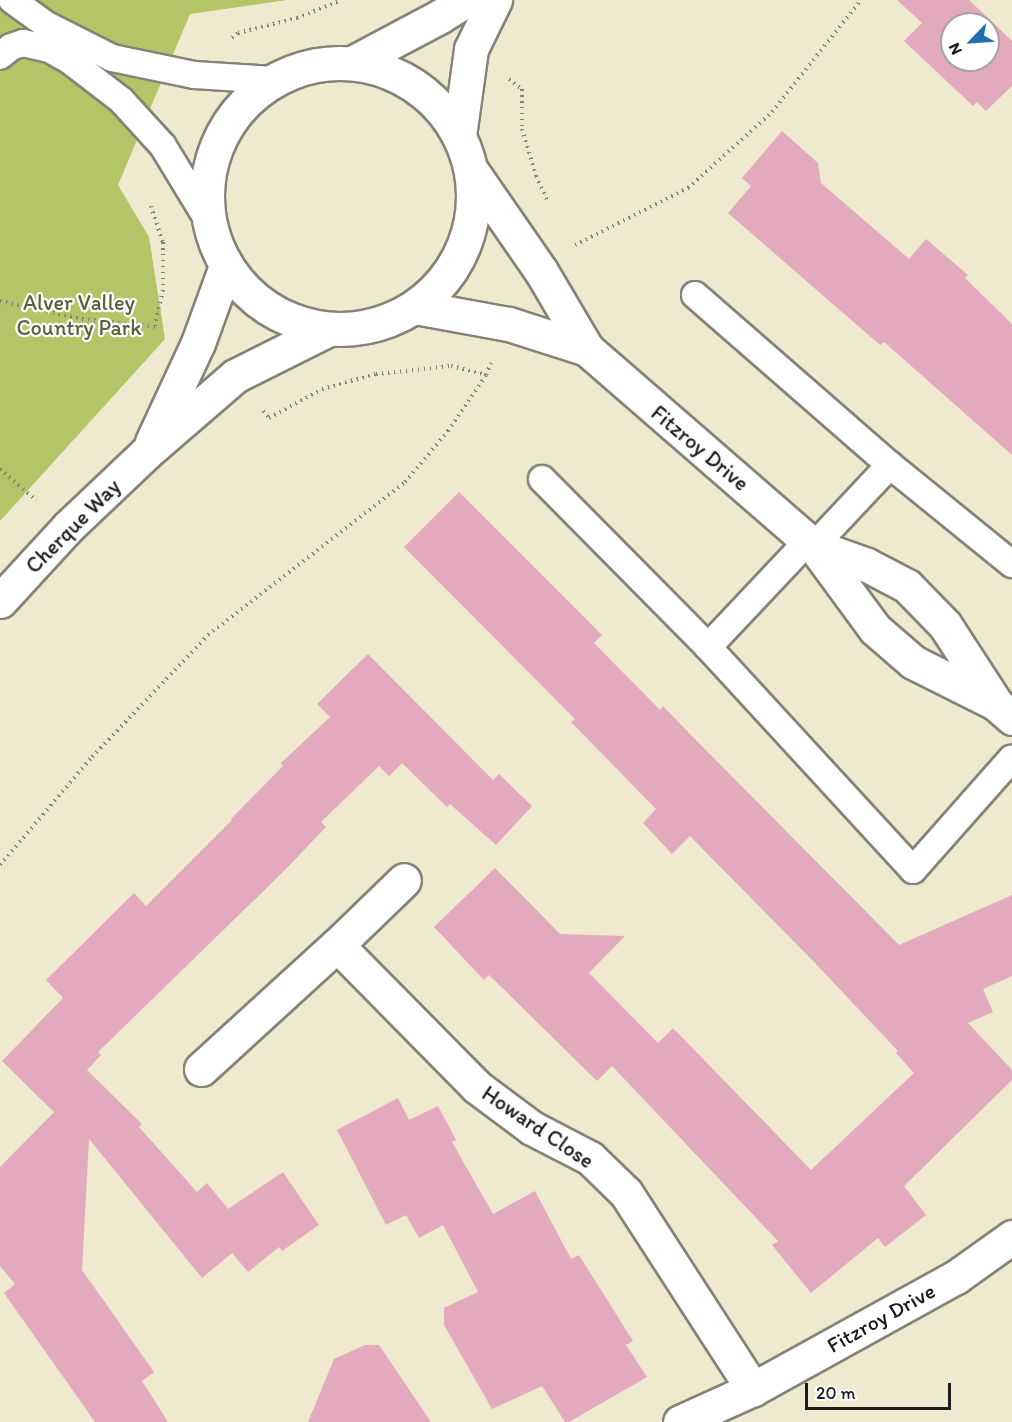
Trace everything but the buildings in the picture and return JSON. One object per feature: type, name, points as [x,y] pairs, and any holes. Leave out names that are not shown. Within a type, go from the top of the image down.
[{"type":"street","points":[[352,63],[439,17],[466,0]]},
{"type":"street","points":[[459,136],[471,49],[495,0]]},
{"type":"street","points":[[325,63],[352,63],[385,70],[415,85],[441,108],[459,136],[471,170],[473,209],[463,247],[443,280],[415,307],[389,321],[359,328],[329,329],[298,323],[270,310],[245,291],[226,266],[215,244],[208,220],[206,187],[217,145],[226,125],[247,100],[273,80],[298,68],[325,63]]},
{"type":"street","name":"Fitzroy Drive","points":[[471,170],[541,271],[587,350],[812,543],[874,629],[912,662],[1004,710]]},
{"type":"street","name":"Cherque Way","points":[[147,452],[198,343],[226,266]]},
{"type":"street","name":"Fitzroy Drive","points":[[415,307],[509,324],[587,350]]},
{"type":"street","name":"Cherque Way","points":[[0,601],[68,527],[147,452],[235,376],[329,329]]},
{"type":"street","name":"Fitzroy Drive","points":[[812,543],[867,565],[907,586],[945,625],[1004,710]]},
{"type":"street","points":[[201,1069],[337,945],[404,880]]},
{"type":"street","name":"Howard Close","points":[[337,945],[477,1087],[532,1128],[590,1158],[626,1193],[753,1389]]},
{"type":"street","name":"Fitzroy Drive","points":[[680,1422],[753,1389],[956,1277],[1012,1237]]},
{"type":"lane","points":[[12,0],[38,8],[45,24],[112,58],[194,75],[273,80]]},
{"type":"lane","points":[[0,56],[11,47],[23,43],[50,49],[69,60],[121,100],[163,146],[208,220]]},
{"type":"lane","points":[[695,295],[890,465],[1012,564]]},
{"type":"lane","points":[[708,647],[890,465]]},
{"type":"lane","points":[[542,479],[708,647],[913,870],[1012,758]]},
{"type":"path","points":[[574,245],[688,188],[772,112],[861,0]]},
{"type":"path","points":[[0,301],[82,319],[155,326]]},
{"type":"path","points":[[0,865],[92,757],[208,635],[405,482],[448,431],[486,375]]},
{"type":"green space","name":"Alver Valley Country Park","points":[[0,0],[287,0],[190,14],[118,185],[149,237],[165,339],[0,521]]}]
